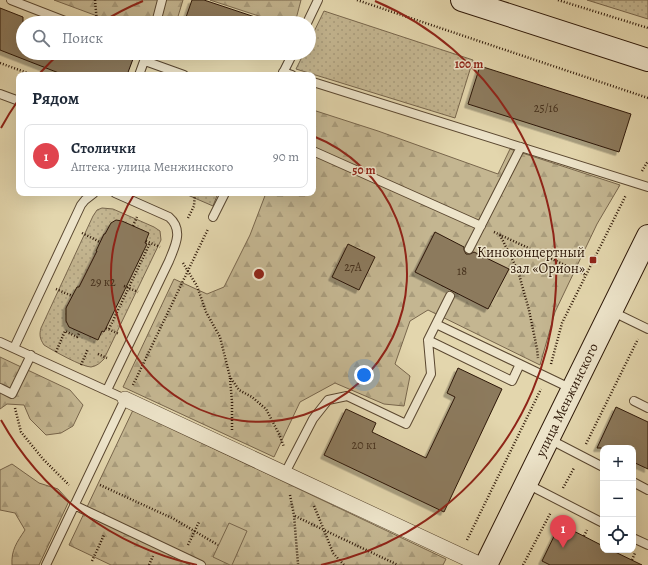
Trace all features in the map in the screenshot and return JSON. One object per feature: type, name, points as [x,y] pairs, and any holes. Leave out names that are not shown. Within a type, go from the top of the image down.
[{"type":"main road","points":[[462,0],[648,60]]},
{"type":"main road","name":"улица Менжинского","points":[[486,565],[611,310],[646,245]]},
{"type":"street","points":[[128,394],[231,448],[481,565]]},
{"type":"lane","points":[[11,0],[52,16]]},
{"type":"lane","points":[[158,16],[162,0]]},
{"type":"lane","points":[[310,16],[318,0]]},
{"type":"lane","points":[[140,72],[145,60]]},
{"type":"lane","points":[[152,60],[178,72]]},
{"type":"lane","points":[[284,72],[290,60]]},
{"type":"lane","points":[[316,83],[648,187]]},
{"type":"lane","points":[[0,94],[16,100]]},
{"type":"lane","points":[[469,249],[521,147]]},
{"type":"lane","points":[[316,152],[481,226]]},
{"type":"lane","points":[[14,348],[81,205],[90,196]]},
{"type":"lane","points":[[107,390],[169,262],[176,244],[178,229],[174,221],[169,217],[122,196]]},
{"type":"lane","points":[[213,217],[224,196]]},
{"type":"lane","points":[[285,473],[313,419],[328,400],[347,396],[406,424],[431,374],[428,340],[450,296]]},
{"type":"lane","points":[[611,310],[648,329]]},
{"type":"lane","points":[[436,324],[572,389]]},
{"type":"lane","points":[[428,340],[512,381],[520,364]]},
{"type":"lane","points":[[0,342],[107,390],[128,394],[46,565]]},
{"type":"lane","points":[[0,388],[12,394],[31,355]]},
{"type":"lane","points":[[634,401],[648,408]]},
{"type":"lane","points":[[548,439],[600,465]]},
{"type":"lane","points":[[526,484],[600,521]]},
{"type":"lane","points":[[636,484],[648,490]]},
{"type":"lane","points":[[74,505],[201,565]]},
{"type":"lane","points":[[636,539],[648,545]]},
{"type":"path","points":[[95,0],[96,16]]},
{"type":"path","points":[[358,0],[648,98]]},
{"type":"path","points":[[558,0],[648,28]]},
{"type":"path","points":[[570,4],[572,0]]},
{"type":"path","points":[[0,63],[25,72]]},
{"type":"path","points":[[465,544],[547,377],[562,323],[625,196],[648,161]]},
{"type":"path","points":[[133,226],[137,216]]},
{"type":"path","points":[[128,394],[213,217]]},
{"type":"path","points":[[481,226],[586,275]]},
{"type":"path","points":[[81,233],[100,242]]},
{"type":"path","points":[[500,235],[518,271],[529,310],[537,349],[539,373]]},
{"type":"path","points":[[146,241],[160,247]]},
{"type":"path","points":[[119,334],[107,328],[150,243]]},
{"type":"path","points":[[187,271],[197,286],[206,312],[220,337],[230,377],[232,402],[231,448]]},
{"type":"path","points":[[124,286],[139,292]]},
{"type":"path","points":[[55,288],[72,296]]},
{"type":"path","points":[[55,354],[65,332],[77,337],[80,332]]},
{"type":"path","points":[[80,366],[88,349]]},
{"type":"path","points":[[98,354],[108,358]]},
{"type":"path","points":[[230,377],[239,390],[252,397],[266,409],[284,447],[285,473],[294,515],[298,564]]},
{"type":"path","points":[[12,394],[21,432],[43,459],[79,494]]},
{"type":"path","points":[[86,479],[174,519],[218,545]]},
{"type":"path","points":[[312,500],[333,553],[344,565]]},
{"type":"path","points":[[294,515],[398,565]]},
{"type":"path","points":[[92,561],[110,522]]},
{"type":"path","points":[[183,556],[199,522]]},
{"type":"green space","points":[[54,0],[183,0],[178,16],[97,16]]},
{"type":"green space","points":[[210,0],[301,0],[297,16],[259,16]]},
{"type":"green space","points":[[587,0],[648,0],[648,19]]},
{"type":"green space","points":[[324,11],[473,60],[455,118],[316,75],[316,72],[306,72],[296,69],[300,60],[316,60],[316,28]]},
{"type":"green space","points":[[316,111],[378,131],[498,174],[510,149],[620,185],[597,224],[555,312],[540,365],[428,310],[410,321],[395,364],[410,376],[404,406],[384,404],[335,383],[300,402],[274,457],[123,387],[174,279],[207,294],[224,287],[250,235],[265,196],[316,196]]},
{"type":"green space","points":[[190,196],[217,196],[213,206]]},
{"type":"green space","points":[[102,208],[113,209],[154,227],[160,231],[161,240],[104,359],[97,365],[91,367],[74,361],[44,345],[40,333],[93,216],[97,210]]},
{"type":"green space","points":[[0,357],[70,390],[83,405],[73,426],[61,433],[46,435],[30,419],[24,405],[7,404],[0,409]]},
{"type":"green space","points":[[133,410],[446,559],[443,565],[111,565],[69,545]]},
{"type":"green space","points":[[12,464],[39,483],[58,489],[69,501],[39,565],[12,565],[12,555],[17,542],[25,530],[15,513],[0,510],[0,470]]},
{"type":"green space","points":[[229,523],[247,531],[232,565],[213,557]]},
{"type":"building","points":[[192,0],[204,0],[252,16],[186,16]]},
{"type":"building","points":[[0,8],[20,16],[16,16],[16,56],[0,50]]},
{"type":"building","points":[[26,60],[133,60],[128,72],[56,72]]},
{"type":"building","points":[[480,66],[631,114],[619,152],[468,104]]},
{"type":"building","points":[[116,220],[122,221],[149,233],[145,243],[147,244],[104,332],[102,331],[98,340],[69,327],[66,321],[66,308],[77,287],[79,287],[104,234],[111,223]]},
{"type":"building","points":[[435,232],[464,247],[466,254],[474,252],[509,269],[488,309],[415,272]]},
{"type":"building","points":[[348,244],[375,257],[359,290],[332,277]]},
{"type":"building","points":[[458,368],[502,389],[444,512],[324,455],[346,409],[376,423],[372,432],[426,458],[455,397],[447,393]]},
{"type":"building","points":[[616,407],[648,422],[648,469],[636,463],[636,445],[600,445],[600,448],[597,448]]},
{"type":"building","points":[[560,524],[600,544],[600,553],[617,553],[642,565],[550,565],[542,561]]},
{"type":"place","name":"Киноконцертный зал «Орион»","points":[[593,260]]},
{"type":"place","name":"Столички","points":[[563,548]]}]
